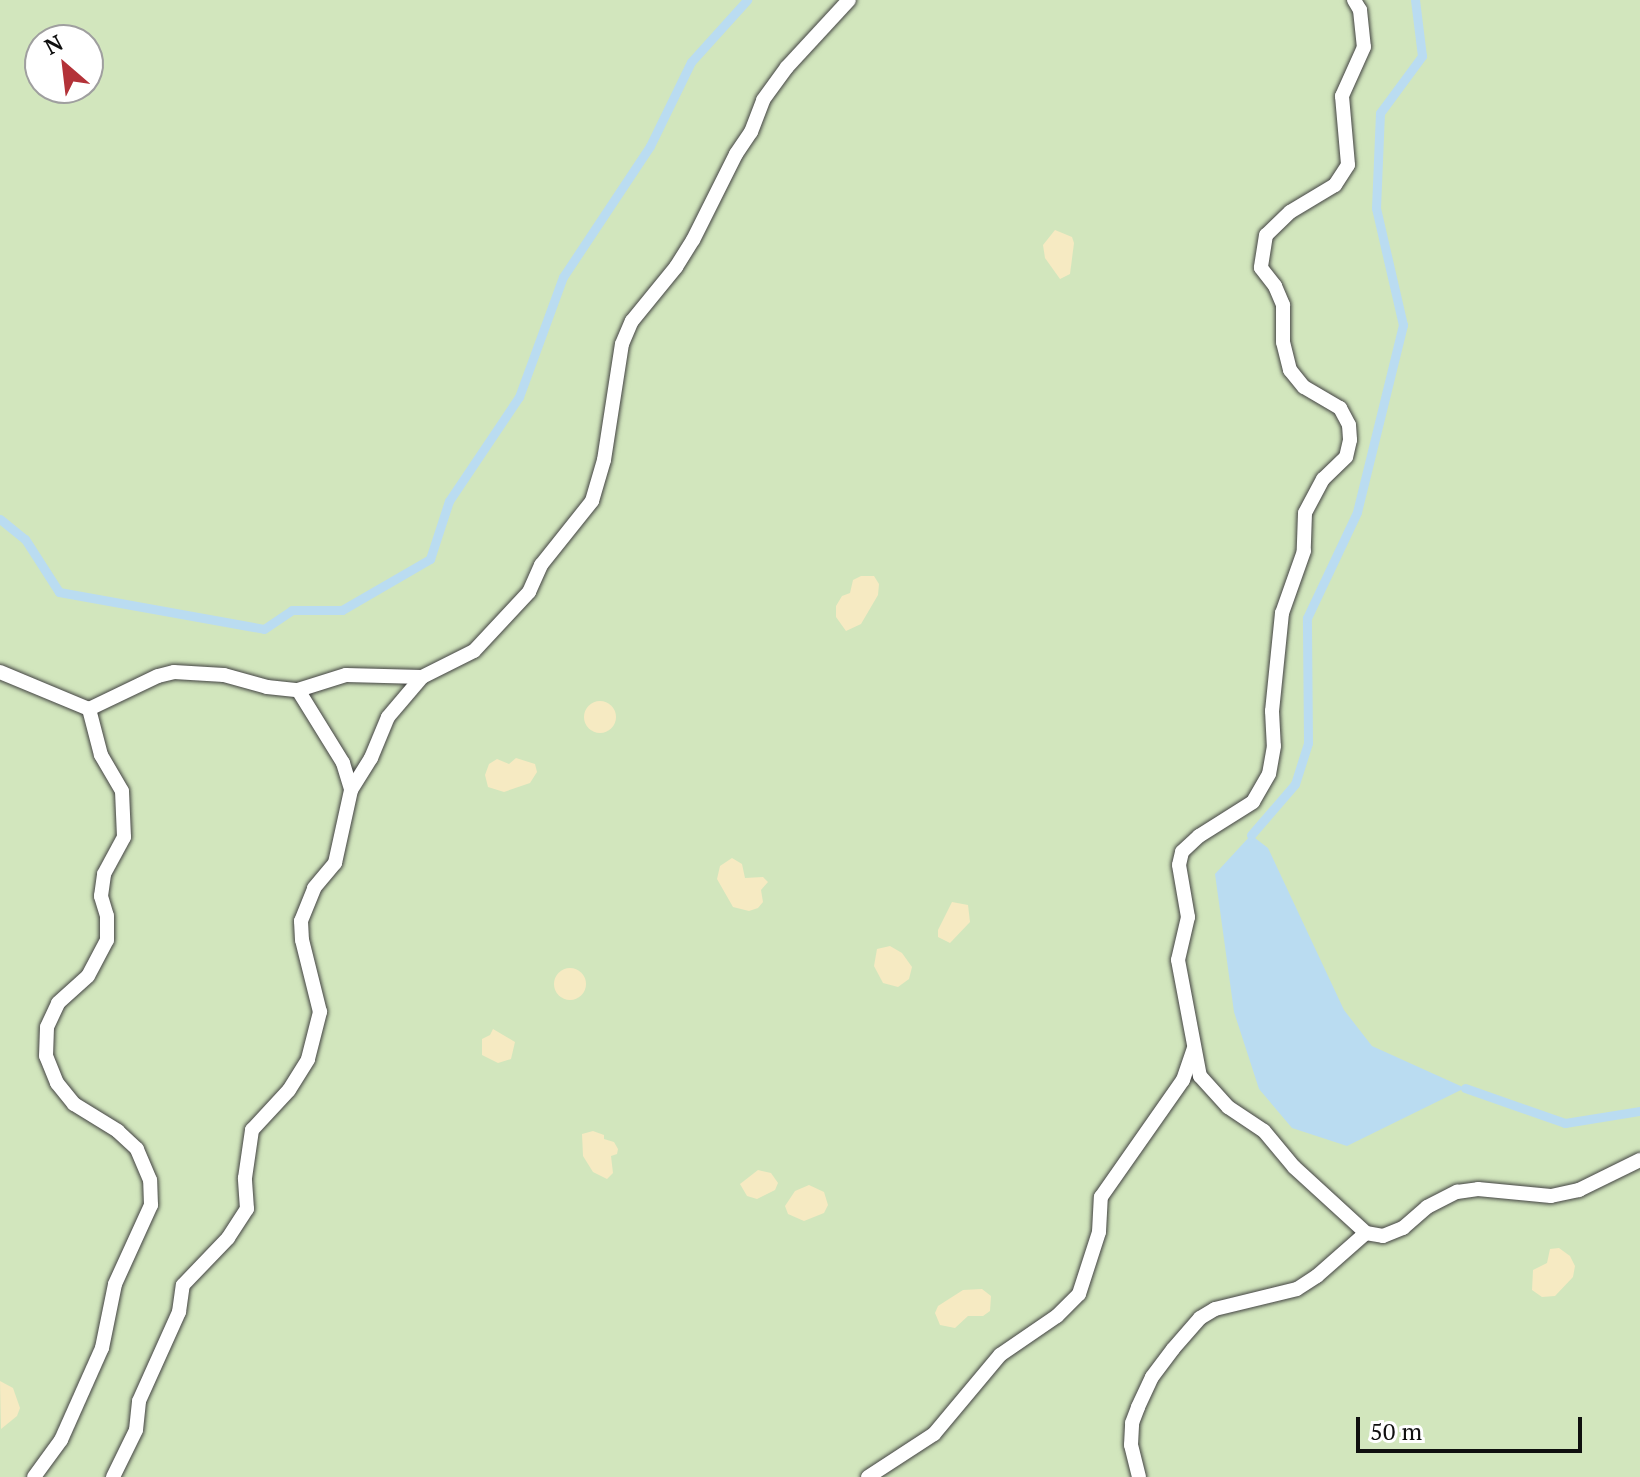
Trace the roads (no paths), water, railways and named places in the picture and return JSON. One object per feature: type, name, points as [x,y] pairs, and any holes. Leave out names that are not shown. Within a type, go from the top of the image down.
[{"type":"lane","points":[[113,1477],[136,1430],[139,1401],[179,1312],[183,1285],[228,1238],[247,1209],[245,1178],[252,1130],[289,1090],[308,1059],[320,1012],[302,940],[301,921],[314,888],[335,863],[351,790],[371,758],[388,717],[422,677],[474,651],[501,624],[529,592],[541,565],[592,501],[604,460],[622,344],[632,321],[676,267],[693,240],[736,154],[751,132],[763,100],[787,67],[849,0]]},
{"type":"lane","points":[[1354,0],[1360,10],[1364,47],[1342,96],[1348,165],[1335,185],[1290,212],[1266,235],[1261,268],[1283,305],[1283,342],[1290,370],[1304,387],[1340,408],[1349,425],[1350,440],[1346,457],[1323,479],[1305,513],[1304,551],[1282,613],[1272,711],[1274,746],[1269,774],[1253,802],[1199,836],[1182,852],[1179,865],[1188,917],[1178,960],[1200,1076],[1228,1107],[1264,1131],[1294,1167],[1366,1233],[1383,1236],[1403,1228],[1427,1207],[1457,1192],[1478,1189],[1551,1196],[1579,1190],[1640,1160]]},
{"type":"lane","points":[[0,672],[89,709],[158,676],[174,672],[224,675],[267,687],[298,690],[346,675],[422,677]]},
{"type":"lane","points":[[298,690],[343,763],[351,790]]},
{"type":"lane","points":[[34,1477],[61,1440],[102,1348],[115,1284],[151,1205],[150,1180],[137,1149],[118,1131],[74,1104],[57,1083],[46,1056],[47,1027],[58,1003],[88,976],[107,940],[107,916],[101,896],[104,874],[124,837],[122,791],[101,755],[89,709]]},
{"type":"lane","points":[[868,1477],[934,1434],[1000,1355],[1057,1316],[1079,1294],[1092,1264],[1101,1197],[1183,1080],[1194,1047]]},
{"type":"lane","points":[[1139,1477],[1131,1445],[1132,1423],[1152,1377],[1187,1332],[1215,1309],[1297,1289],[1317,1276],[1366,1233]]},
{"type":"water","points":[[1251,835],[1268,848],[1344,1010],[1372,1046],[1465,1088],[1347,1146],[1292,1128],[1259,1089],[1234,1012],[1215,874]]},
{"type":"waterway","points":[[0,519],[25,539],[59,592],[264,629],[292,610],[342,610],[430,559],[449,501],[519,397],[563,277],[650,146],[691,62],[747,0]]},
{"type":"waterway","points":[[1251,835],[1295,784],[1308,743],[1307,618],[1357,512],[1403,325],[1376,208],[1380,113],[1422,56],[1415,0]]},
{"type":"waterway","points":[[1465,1088],[1565,1123],[1640,1111]]}]
